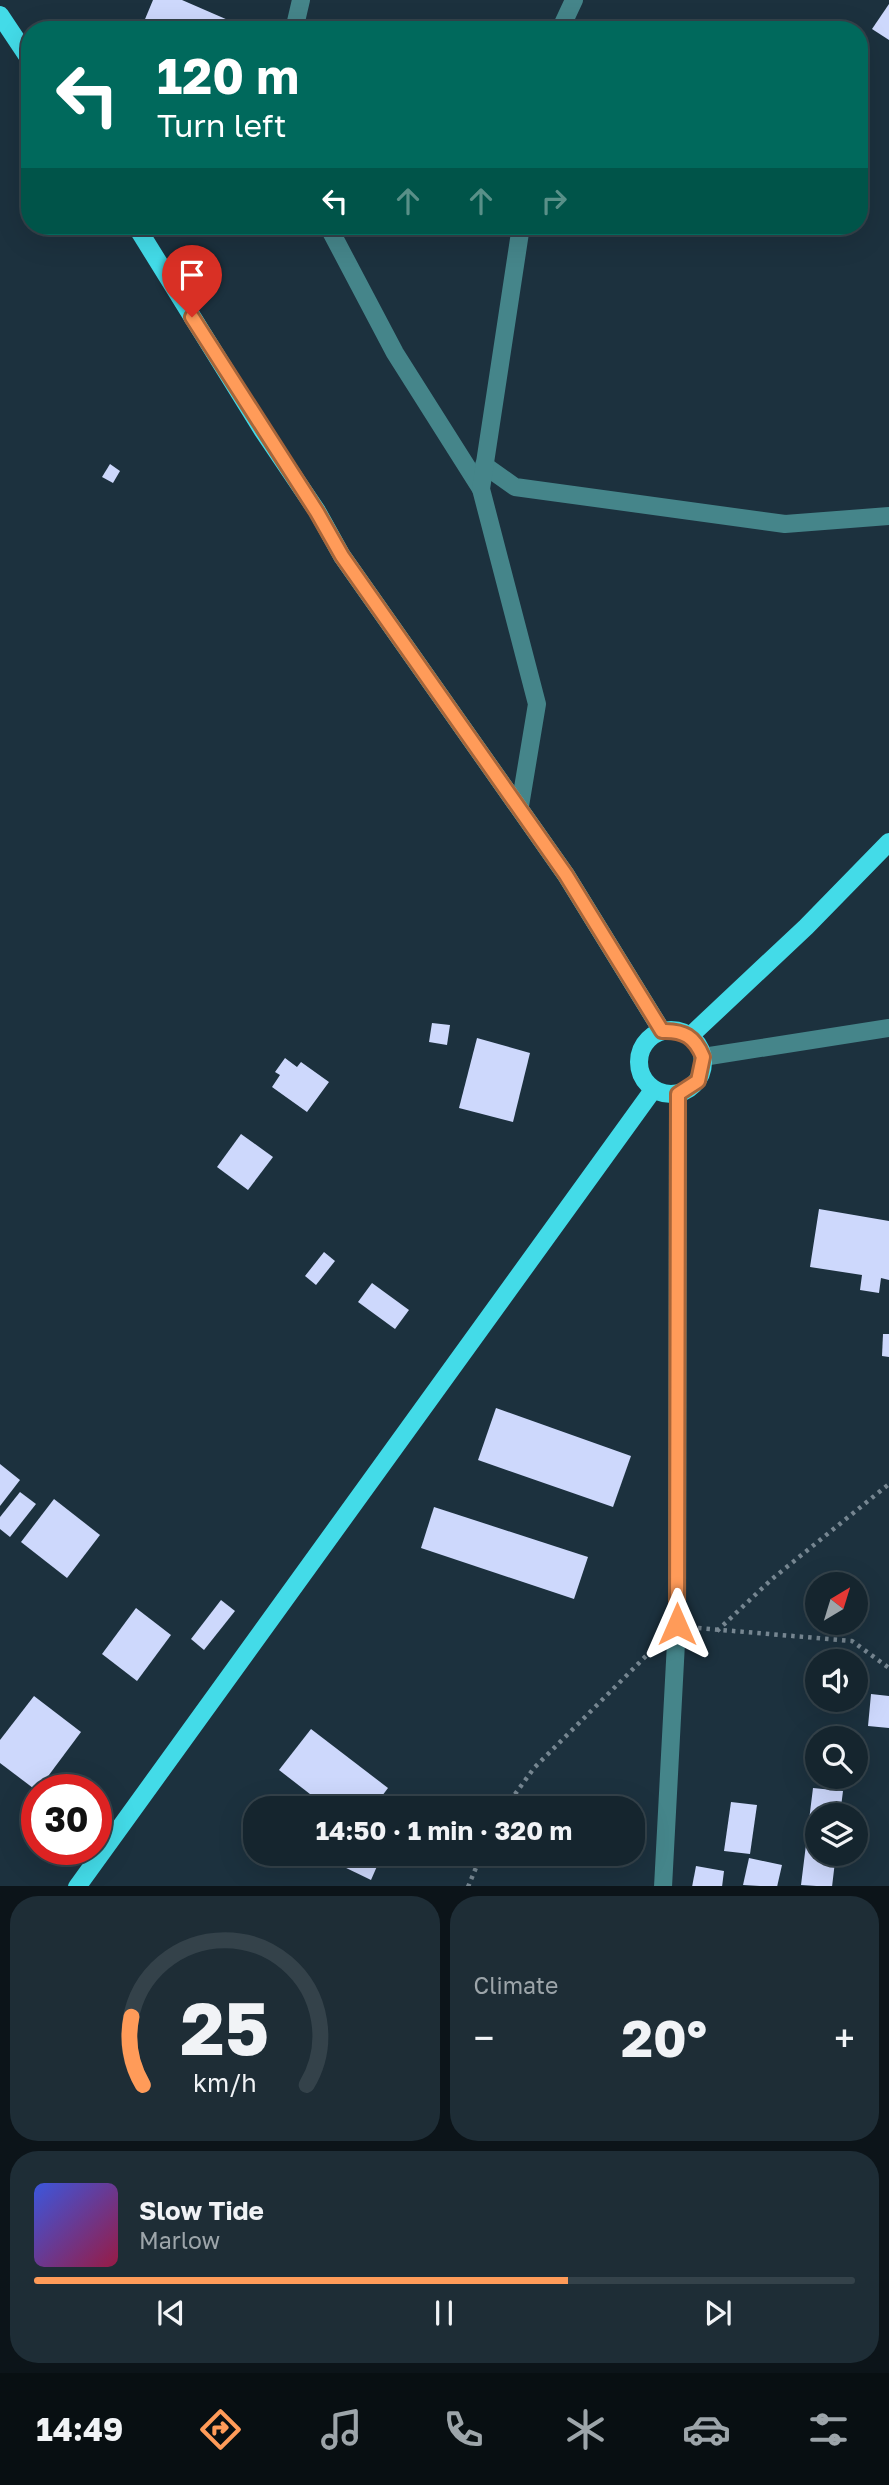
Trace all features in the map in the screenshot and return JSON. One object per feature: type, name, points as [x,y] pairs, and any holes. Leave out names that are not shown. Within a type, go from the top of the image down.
[{"type":"main road","points":[[0,15],[21,46]]},
{"type":"main road","points":[[142,235],[263,432],[317,512],[342,556],[520,806],[662,1031]]},
{"type":"main road","points":[[690,1036],[806,927],[889,842]]},
{"type":"main road","points":[[676,1030],[690,1036],[703,1057],[698,1081],[678,1094],[665,1095],[653,1090],[643,1079],[638,1065],[640,1050],[649,1038],[662,1031],[676,1030]]},
{"type":"main road","points":[[77,1886],[653,1090]]},
{"type":"street","points":[[297,21],[301,0]]},
{"type":"street","points":[[564,21],[574,0]]},
{"type":"street","points":[[333,235],[394,353],[481,489],[537,704],[520,806]]},
{"type":"street","points":[[481,489],[520,235]]},
{"type":"street","points":[[484,465],[515,487],[785,524],[889,516]]},
{"type":"street","points":[[703,1057],[889,1028]]},
{"type":"street","points":[[663,1886],[677,1624],[678,1094]]},
{"type":"path","points":[[717,1631],[772,1579],[889,1484]]},
{"type":"path","points":[[514,1796],[534,1768],[677,1624],[717,1631],[852,1641],[889,1668]]},
{"type":"path","points":[[468,1886],[476,1866]]},
{"type":"building","points":[[153,0],[182,0],[230,21],[144,21]]},
{"type":"building","points":[[889,4],[889,40],[872,29]]},
{"type":"building","points":[[110,464],[120,471],[113,483],[102,477]]},
{"type":"building","points":[[432,1023],[450,1025],[447,1045],[429,1042]]},
{"type":"building","points":[[477,1038],[530,1053],[513,1122],[459,1108]]},
{"type":"building","points":[[285,1058],[297,1067],[301,1062],[329,1082],[307,1112],[272,1087],[280,1075],[275,1072]]},
{"type":"building","points":[[241,1134],[273,1157],[248,1190],[217,1167]]},
{"type":"building","points":[[819,1209],[889,1221],[889,1280],[881,1278],[879,1293],[860,1290],[862,1275],[810,1267]]},
{"type":"building","points":[[324,1252],[335,1261],[316,1285],[305,1276]]},
{"type":"building","points":[[372,1283],[409,1310],[395,1329],[358,1302]]},
{"type":"building","points":[[883,1334],[889,1334],[889,1357],[882,1356]]},
{"type":"building","points":[[496,1408],[631,1456],[613,1507],[478,1460]]},
{"type":"building","points":[[0,1464],[20,1480],[0,1506]]},
{"type":"building","points":[[20,1492],[36,1504],[10,1537],[0,1529],[0,1517]]},
{"type":"building","points":[[54,1499],[100,1535],[67,1578],[21,1542]]},
{"type":"building","points":[[434,1507],[588,1557],[574,1599],[421,1548]]},
{"type":"building","points":[[221,1600],[235,1611],[204,1650],[191,1639]]},
{"type":"building","points":[[136,1608],[171,1635],[137,1681],[102,1654]]},
{"type":"building","points":[[871,1694],[889,1696],[889,1728],[868,1726]]},
{"type":"building","points":[[34,1696],[81,1732],[50,1774],[21,1774],[21,1779],[0,1763],[0,1740]]},
{"type":"building","points":[[311,1729],[388,1788],[382,1796],[313,1796],[279,1770]]},
{"type":"building","points":[[813,1789],[843,1791],[842,1803],[811,1803]]},
{"type":"building","points":[[731,1802],[757,1805],[750,1854],[724,1851]]},
{"type":"building","points":[[805,1853],[805,1866],[834,1866],[832,1886],[801,1885]]},
{"type":"building","points":[[749,1858],[782,1865],[777,1886],[743,1885]]},
{"type":"building","points":[[342,1866],[377,1866],[371,1880]]},
{"type":"building","points":[[696,1866],[724,1871],[722,1886],[692,1886]]},
{"type":"route","points":[[192,317],[263,432],[317,512],[342,556],[520,806],[662,1031],[676,1030],[690,1036],[699,1045],[703,1069],[698,1081],[689,1090],[678,1094],[675,1303],[677,1624]]}]
